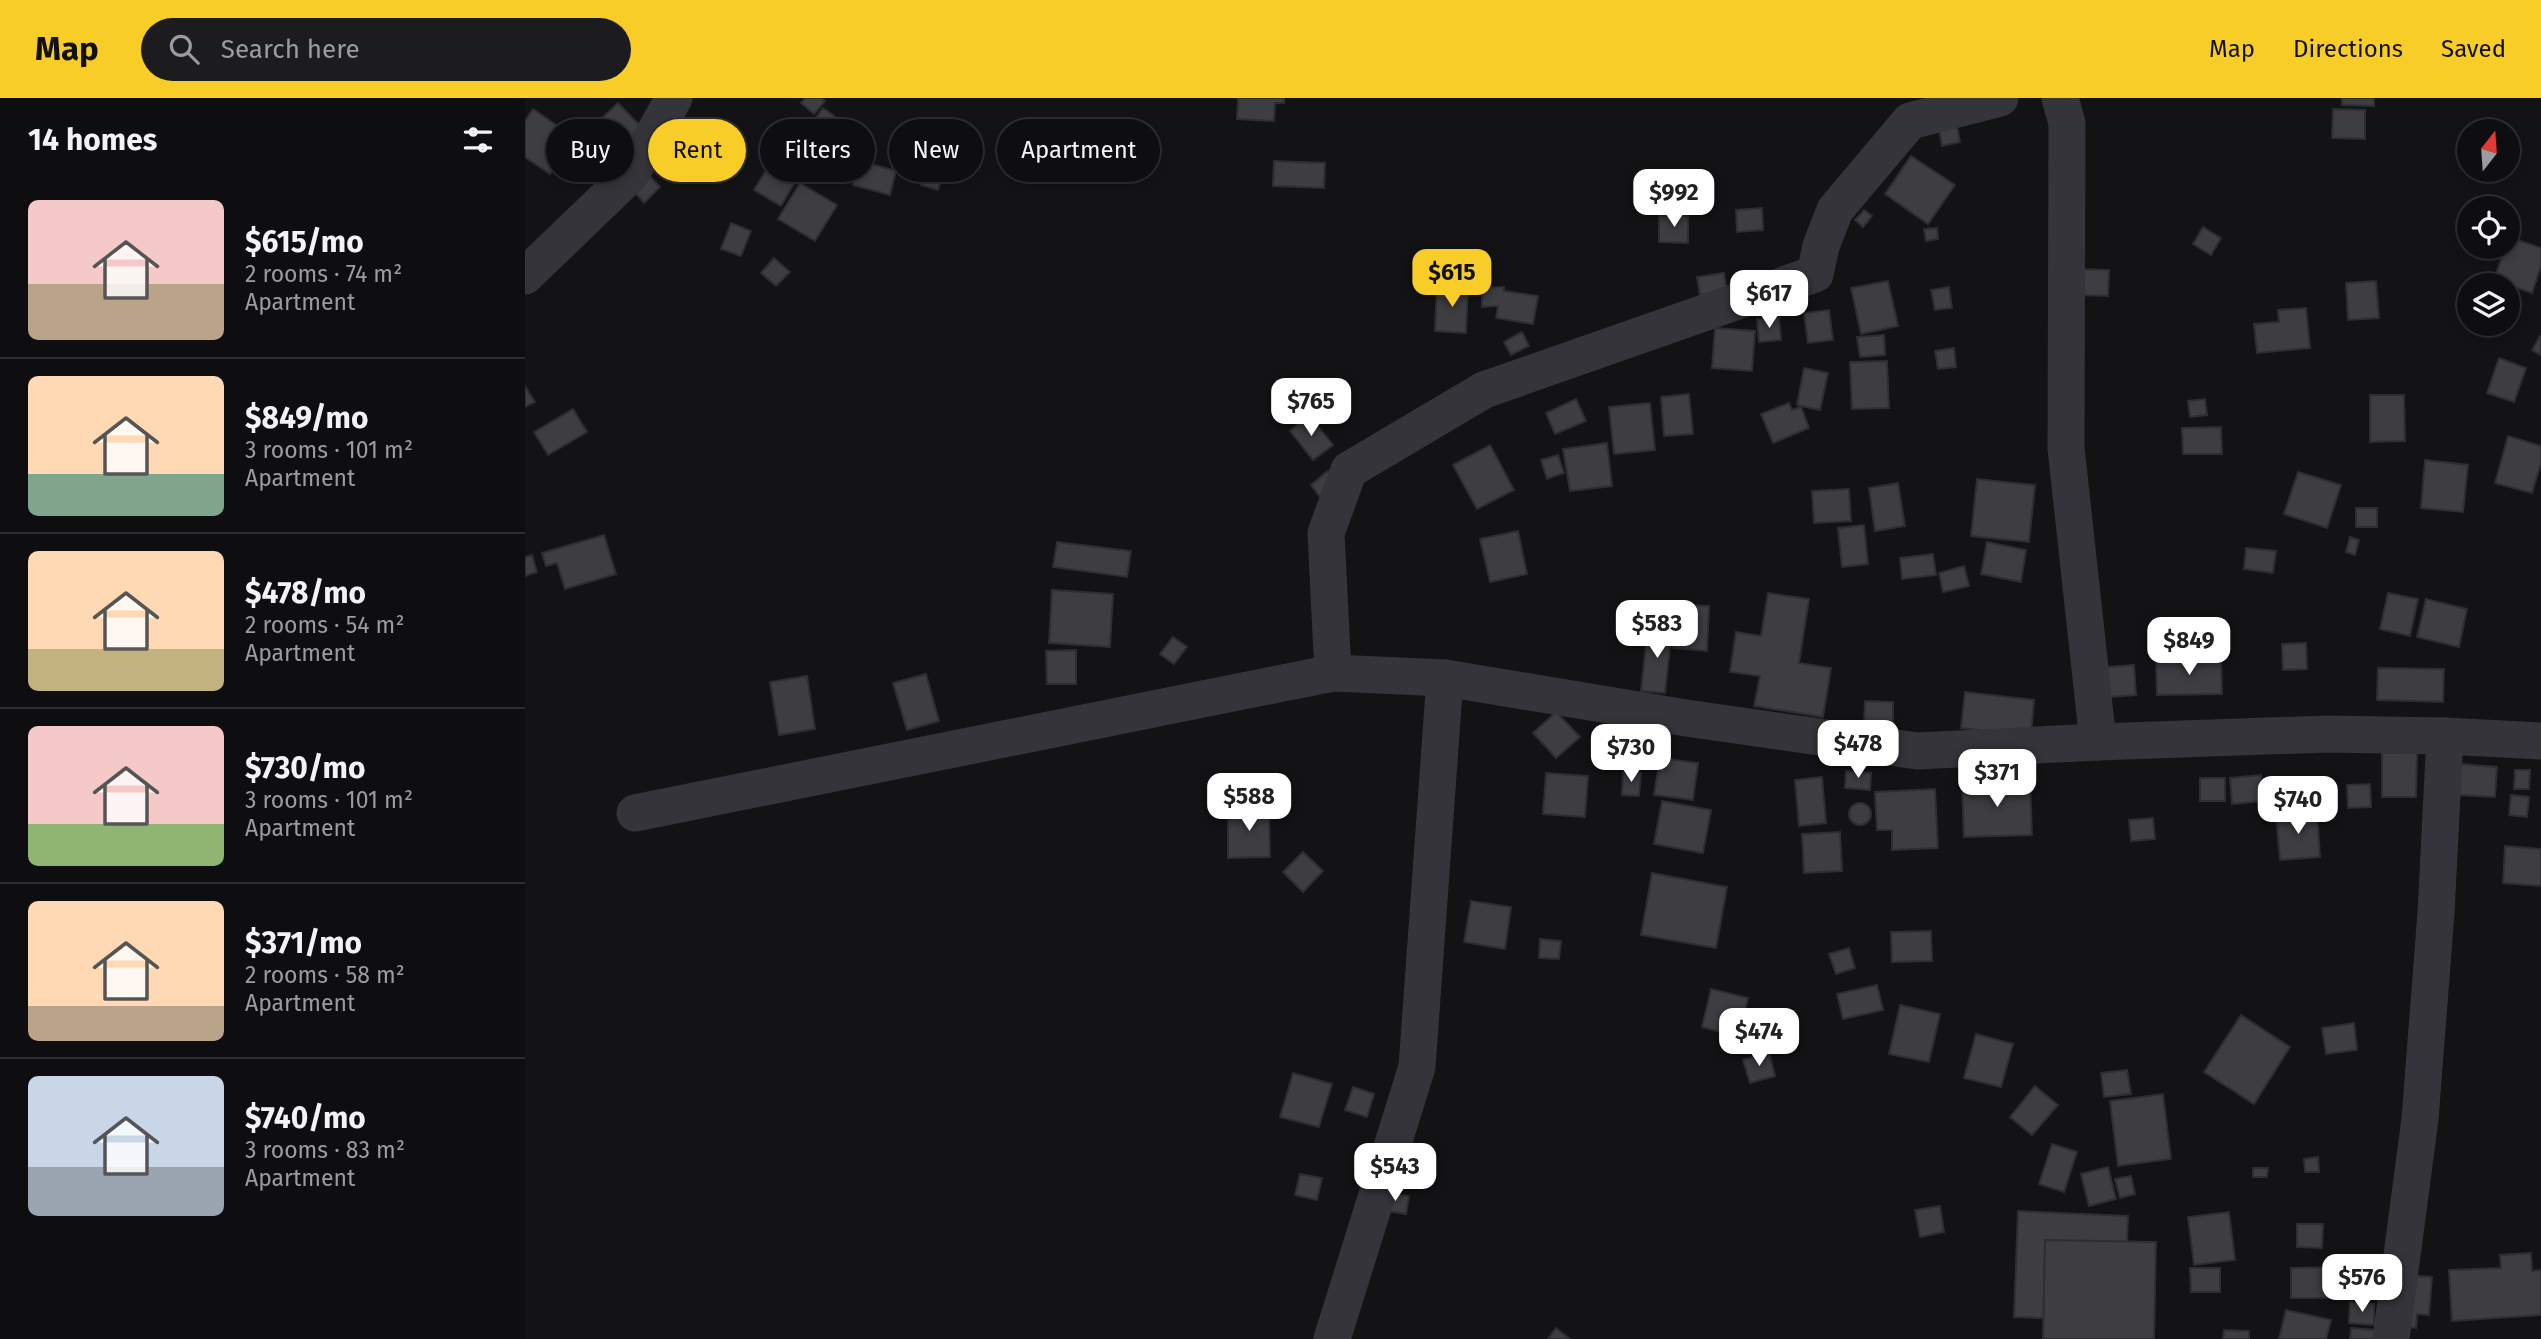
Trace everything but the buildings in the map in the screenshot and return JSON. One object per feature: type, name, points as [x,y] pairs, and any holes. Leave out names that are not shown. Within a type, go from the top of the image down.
[{"type":"street","points":[[525,276],[631,174],[674,98]]},
{"type":"street","points":[[1333,673],[1326,533],[1349,470],[1484,390],[1815,274],[1821,246],[1835,210],[1910,121],[2000,98]]},
{"type":"street","points":[[2060,98],[2067,123],[2066,448],[2098,742]]},
{"type":"street","points":[[635,813],[1333,673],[1445,678],[1686,718],[1917,751],[2327,734],[2541,741]]},
{"type":"street","points":[[1332,1339],[1417,1067],[1445,678]]},
{"type":"street","points":[[2391,1339],[2420,1119],[2436,913],[2445,736]]}]
